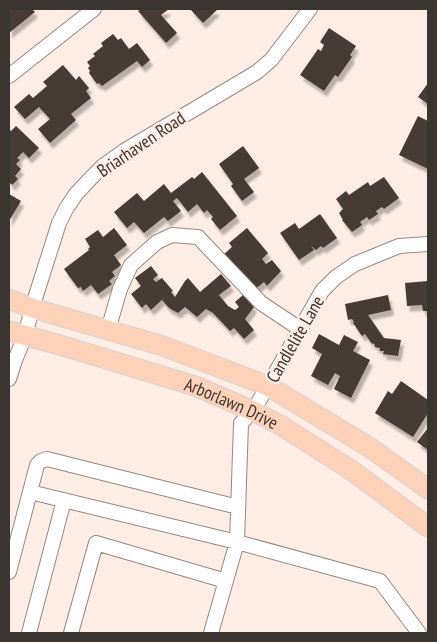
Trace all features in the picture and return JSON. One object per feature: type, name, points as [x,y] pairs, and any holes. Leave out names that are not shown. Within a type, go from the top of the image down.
[{"type":"main road","name":"Arborlawn Drive","points":[[9,299],[32,308],[163,346],[268,386],[369,447],[428,489]]},
{"type":"main road","name":"Arborlawn Drive","points":[[17,333],[60,344],[195,386],[252,411],[280,425],[350,470],[428,527]]},
{"type":"street","points":[[9,76],[94,9]]},
{"type":"street","name":"Briarhaven Road","points":[[9,379],[15,360],[17,333],[32,308],[59,223],[76,194],[103,166],[150,135],[257,72],[271,60],[310,9]]},
{"type":"street","points":[[108,330],[120,289],[132,265],[157,242],[172,235],[198,237],[261,303],[300,329]]},
{"type":"street","name":"Candlelite Lane","points":[[211,633],[237,542],[241,423],[252,411],[268,386],[322,291],[336,277],[355,264],[399,246],[428,244]]},
{"type":"street","points":[[9,572],[37,465],[41,460],[47,459],[238,507]]},
{"type":"street","points":[[30,492],[237,542],[380,581],[419,633]]},
{"type":"street","points":[[29,633],[64,500]]},
{"type":"street","points":[[71,633],[96,544],[226,580]]},
{"type":"building","points":[[9,9],[35,9],[33,10],[35,12],[9,33]]},
{"type":"building","points":[[141,9],[169,9],[161,15],[177,33],[166,43],[138,11]]},
{"type":"building","points":[[190,9],[216,9],[217,10],[203,23]]},
{"type":"building","points":[[329,28],[356,46],[350,55],[352,57],[338,77],[335,75],[324,91],[300,75],[318,49],[321,51],[324,45],[320,42]]},
{"type":"building","points":[[113,34],[118,40],[121,38],[129,49],[137,43],[150,60],[142,67],[137,61],[102,86],[99,83],[97,84],[89,73],[88,68],[90,66],[87,62],[103,46],[101,43]]},
{"type":"building","points":[[63,65],[76,80],[79,76],[89,88],[86,91],[91,98],[71,114],[76,120],[50,143],[38,129],[50,119],[39,107],[25,119],[14,107],[29,94],[33,98],[47,86],[43,82]]},
{"type":"building","points":[[428,83],[428,104],[418,97]]},
{"type":"building","points":[[418,116],[428,121],[428,169],[399,155]]},
{"type":"building","points":[[16,126],[39,148],[29,158],[23,152],[17,158],[20,160],[16,164],[21,169],[15,176],[18,179],[12,185],[9,182],[9,129],[11,131]]},
{"type":"building","points":[[243,146],[259,168],[244,179],[254,192],[242,201],[219,164]]},
{"type":"building","points":[[202,172],[237,216],[220,230],[211,219],[213,217],[207,210],[204,213],[197,204],[188,212],[177,198],[173,201],[181,211],[168,221],[164,217],[144,233],[134,222],[127,228],[114,212],[137,193],[144,201],[164,184],[171,193]]},
{"type":"building","points":[[384,177],[399,198],[384,209],[382,207],[376,211],[378,214],[369,220],[367,217],[360,222],[362,225],[352,232],[342,220],[339,213],[343,209],[336,199],[346,191],[349,195],[368,182],[370,186]]},
{"type":"building","points":[[9,194],[21,201],[9,221]]},
{"type":"building","points":[[320,214],[337,238],[323,248],[321,246],[316,250],[311,246],[314,250],[299,260],[280,233],[295,223],[299,229]]},
{"type":"building","points":[[114,228],[127,245],[114,255],[121,265],[112,272],[115,276],[109,281],[112,284],[98,294],[91,285],[83,291],[81,287],[78,288],[64,269],[89,250],[90,247],[85,239],[98,230],[103,237]]},
{"type":"building","points":[[247,228],[268,253],[262,259],[266,264],[272,260],[281,271],[267,286],[264,282],[253,291],[223,255],[232,247],[229,243]]},
{"type":"building","points":[[151,266],[158,275],[153,279],[156,282],[162,278],[173,291],[171,292],[175,297],[188,278],[200,292],[221,274],[231,286],[219,295],[228,306],[235,310],[239,307],[235,302],[243,295],[254,307],[245,319],[254,330],[244,339],[234,328],[230,331],[213,313],[206,309],[197,317],[185,307],[178,313],[169,308],[162,300],[166,296],[151,310],[146,304],[142,308],[131,294],[141,286],[135,278]]},
{"type":"building","points":[[428,281],[428,311],[423,311],[422,305],[407,306],[405,283]]},
{"type":"building","points":[[388,295],[391,310],[368,315],[384,338],[401,340],[398,356],[383,354],[384,351],[380,351],[380,348],[375,347],[365,334],[362,336],[352,319],[348,320],[345,304]]},
{"type":"building","points":[[319,334],[339,345],[344,335],[358,342],[353,351],[370,360],[351,398],[334,389],[340,376],[335,373],[328,385],[311,376],[322,354],[312,348]]},
{"type":"building","points":[[401,381],[428,400],[428,413],[413,437],[375,413],[388,391],[392,394]]},
{"type":"building","points":[[428,428],[428,450],[417,442]]}]
